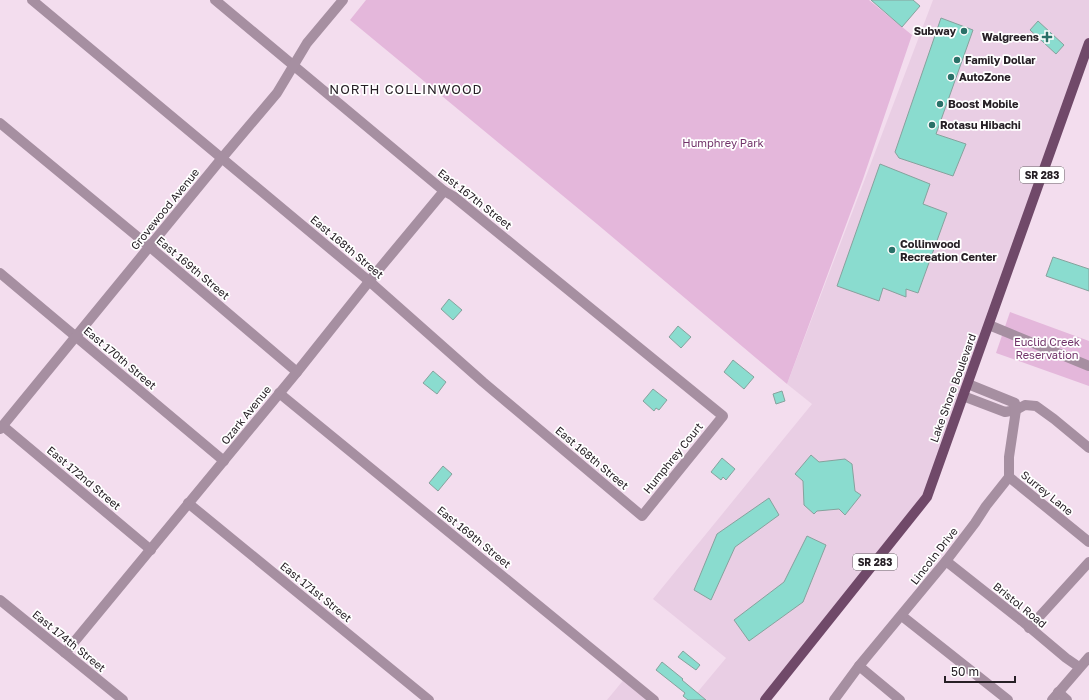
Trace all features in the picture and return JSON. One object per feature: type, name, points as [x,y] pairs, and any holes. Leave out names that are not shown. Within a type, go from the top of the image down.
[{"type":"main road","name":"Lake Shore Boulevard","points":[[764,700],[927,497],[1089,42]]},
{"type":"street","name":"East 168th Street","points":[[32,0],[369,281],[483,382],[642,516]]},
{"type":"street","name":"East 167th Street","points":[[215,0],[444,191],[453,196],[723,416]]},
{"type":"street","name":"Grovewood Avenue","points":[[3,422],[76,337],[277,93],[307,44],[343,0]]},
{"type":"street","name":"East 169th Street","points":[[0,123],[150,247],[297,372]]},
{"type":"street","name":"Ozark Avenue","points":[[65,653],[444,191]]},
{"type":"street","name":"East 170th Street","points":[[0,273],[224,461]]},
{"type":"street","points":[[989,325],[1089,366]]},
{"type":"street","points":[[968,384],[1015,403],[1016,410],[1009,457],[1009,477]]},
{"type":"street","name":"East 169th Street","points":[[279,393],[654,700]]},
{"type":"street","points":[[963,396],[1004,412],[1016,410],[1025,405],[1036,406],[1089,448]]},
{"type":"street","name":"Humphrey Court","points":[[642,516],[723,416]]},
{"type":"street","name":"East 172nd Street","points":[[3,422],[151,550]]},
{"type":"street","name":"Surrey Lane","points":[[1009,477],[1089,542]]},
{"type":"street","name":"Lincoln Drive","points":[[834,700],[859,666],[902,616],[946,561],[1009,477]]},
{"type":"street","name":"East 171st Street","points":[[188,503],[429,700]]},
{"type":"street","name":"Bristol Road","points":[[946,561],[1079,667]]},
{"type":"street","points":[[1029,628],[1089,562]]},
{"type":"street","name":"East 174th Street","points":[[0,600],[123,700]]},
{"type":"street","points":[[902,616],[1008,700]]},
{"type":"street","points":[[1067,700],[1055,696],[1089,656]]},
{"type":"street","points":[[859,666],[900,700]]},
{"type":"shaded area","points":[[933,0],[1089,0],[1089,50],[927,497],[765,700],[691,700],[726,658],[653,599],[812,404],[787,384]]},
{"type":"shaded area","points":[[626,677],[654,700],[607,700]]},
{"type":"green space","name":"Humphrey Park","points":[[366,0],[869,0],[912,35],[863,179],[787,384],[597,224],[350,20]]},
{"type":"green space","name":"Euclid Creek Reservation","points":[[1010,312],[1089,341],[1089,386],[996,353]]},
{"type":"building","points":[[871,0],[913,0],[920,6],[902,27]]},
{"type":"building","points":[[941,18],[973,30],[936,134],[966,144],[953,176],[899,158],[895,152]]},
{"type":"building","name":"Walgreens","points":[[1038,21],[1064,45],[1056,54],[1030,30]]},
{"type":"building","name":"Collinwood Recreation Center","points":[[880,164],[930,184],[923,204],[947,213],[918,293],[906,289],[906,297],[883,288],[879,301],[837,286]]},
{"type":"building","points":[[1053,257],[1089,269],[1089,291],[1046,276]]},
{"type":"building","points":[[449,299],[462,310],[453,320],[441,309]]},
{"type":"building","points":[[678,326],[691,337],[681,348],[669,337]]},
{"type":"building","points":[[733,360],[754,377],[744,389],[724,372]]},
{"type":"building","points":[[433,371],[446,382],[437,394],[423,383]]},
{"type":"building","points":[[653,389],[667,400],[659,410],[656,408],[654,411],[643,401]]},
{"type":"building","points":[[782,391],[785,401],[776,404],[773,394]]},
{"type":"building","points":[[811,455],[819,462],[845,459],[852,464],[855,491],[861,495],[845,515],[839,509],[817,511],[814,514],[804,505],[803,481],[795,474]]},
{"type":"building","points":[[722,458],[735,469],[726,480],[723,477],[721,480],[711,472]]},
{"type":"building","points":[[443,466],[452,474],[438,491],[429,483]]},
{"type":"building","points":[[769,498],[779,515],[735,547],[711,600],[694,590],[717,534]]},
{"type":"building","points":[[807,536],[826,545],[803,602],[749,641],[734,620],[784,582]]},
{"type":"building","points":[[683,651],[700,665],[696,670],[678,657]]},
{"type":"building","points":[[662,662],[706,700],[688,700],[683,696],[685,693],[656,670]]},
{"type":"place","name":"Subway","points":[[964,31]]},
{"type":"place","name":"Walgreens","points":[[1047,37]]},
{"type":"place","name":"Family Dollar","points":[[957,60]]},
{"type":"place","name":"AutoZone","points":[[951,77]]},
{"type":"place","name":"Boost Mobile","points":[[940,104]]},
{"type":"place","name":"Rotasu Hibachi","points":[[932,125]]},
{"type":"place","name":"Collinwood Recreation Center","points":[[892,250]]},
{"type":"district","name":"NORTH COLLINWOOD","points":[[406,89]]}]
